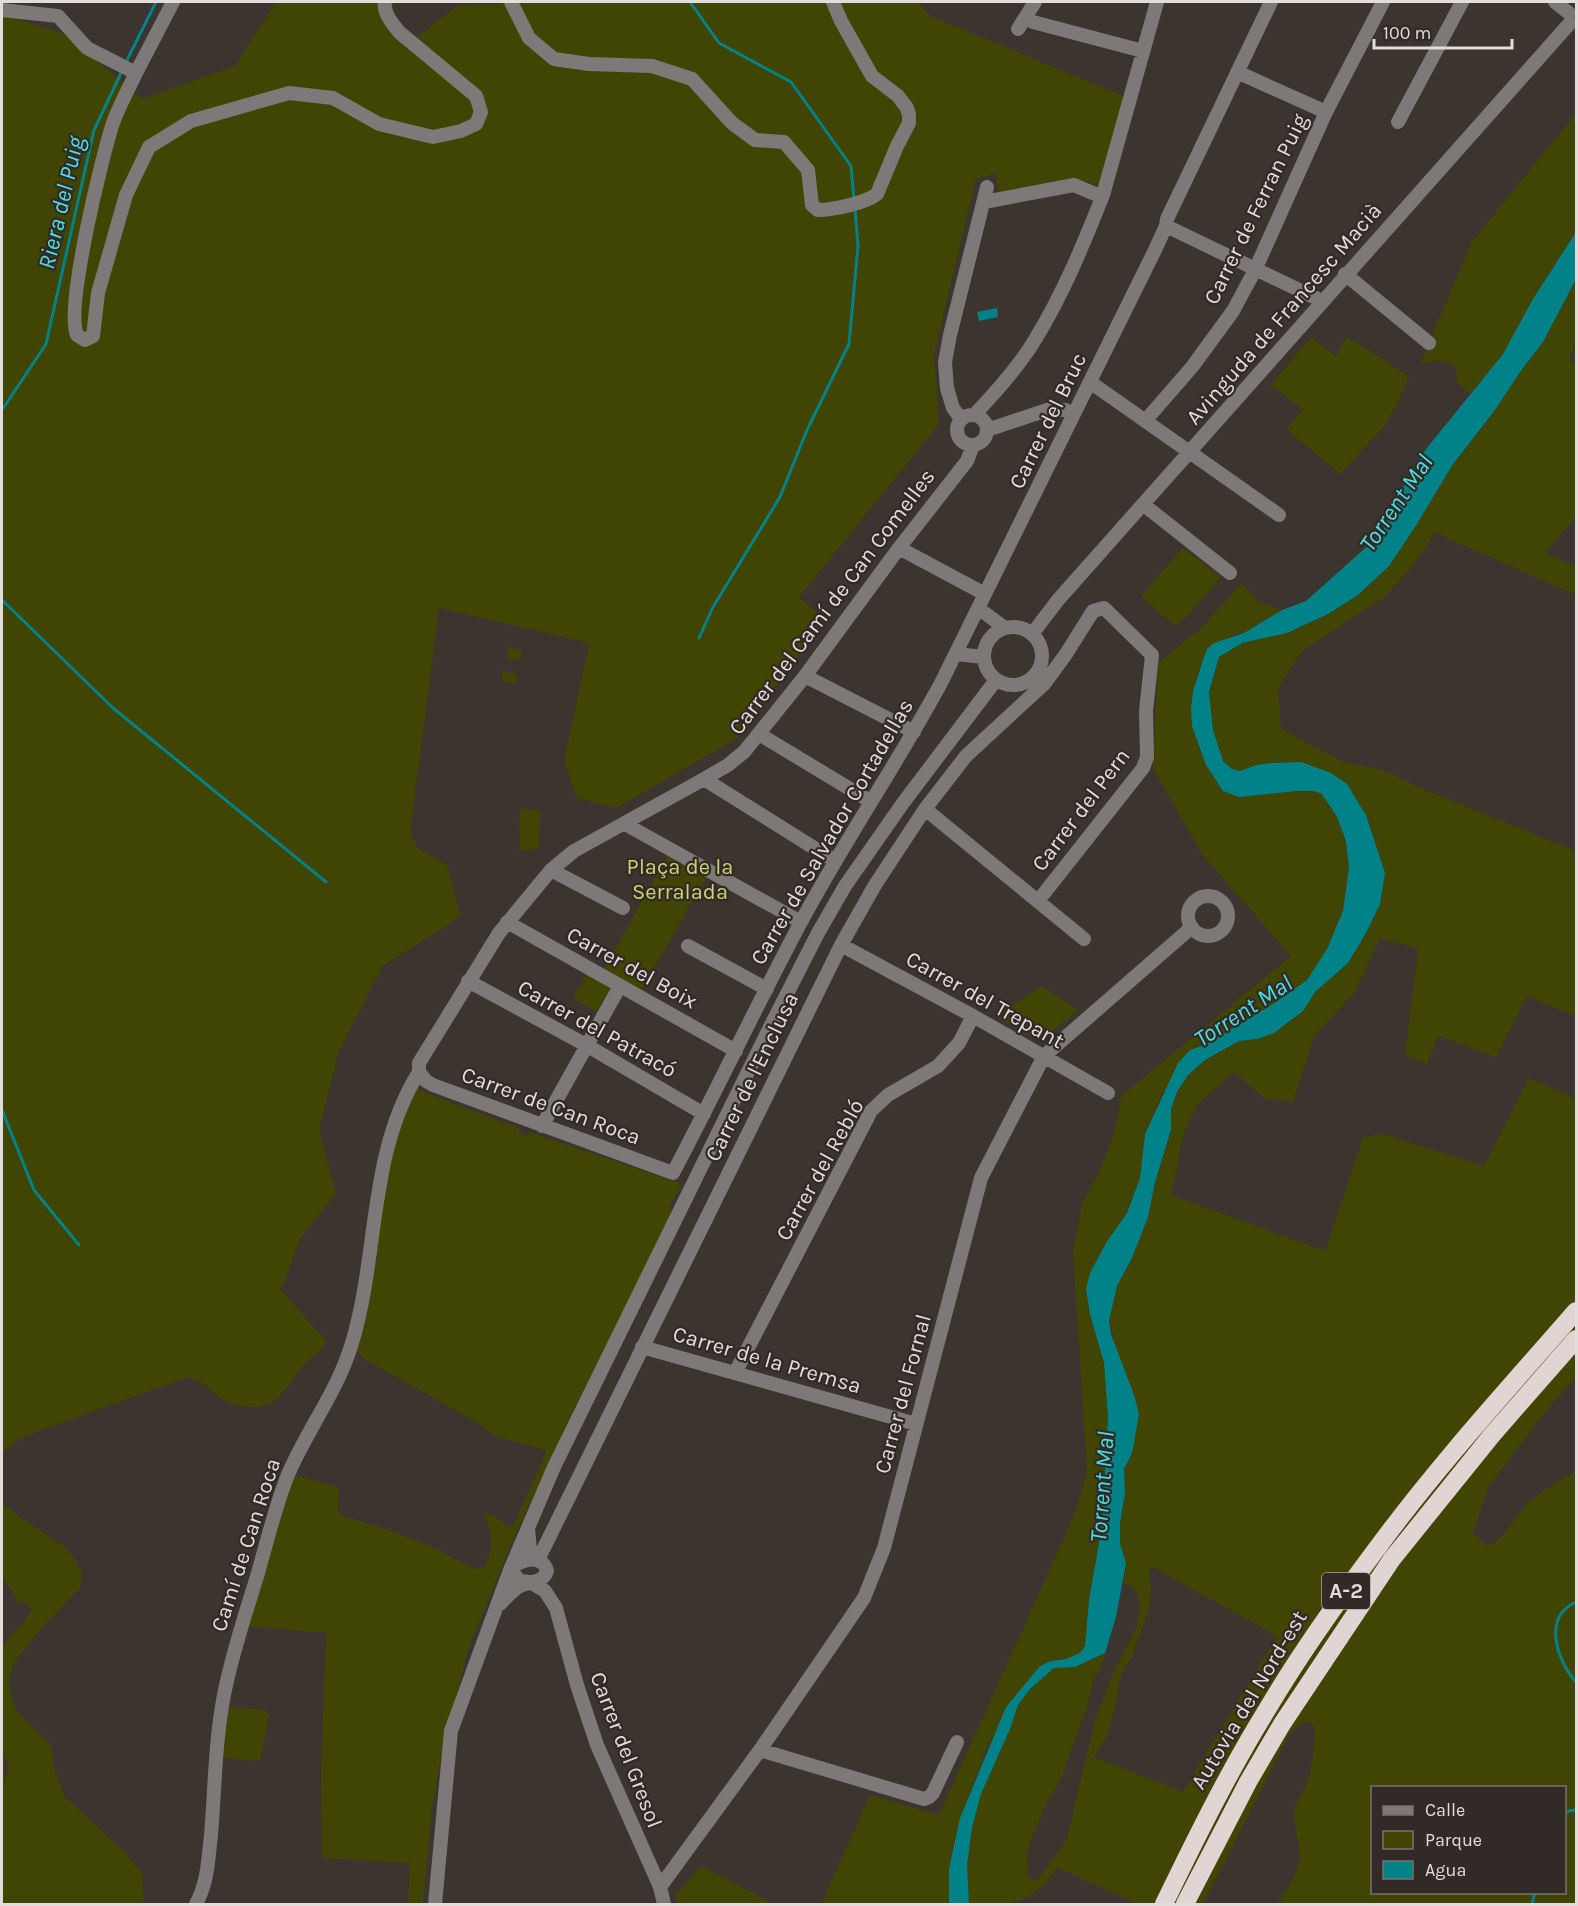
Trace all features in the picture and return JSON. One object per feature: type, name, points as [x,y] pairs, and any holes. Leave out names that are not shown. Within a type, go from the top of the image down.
[{"type":"highway","name":"Autovia del Nord-est","points":[[1164,1905],[1212,1807],[1268,1708],[1322,1625],[1378,1545],[1443,1465],[1576,1311]]},
{"type":"highway","name":"Autovia del Nord-est","points":[[1185,1905],[1248,1782],[1282,1724],[1392,1559],[1492,1435],[1576,1339]]},
{"type":"street","points":[[173,2],[128,69],[112,124],[75,294],[74,322],[77,334],[85,340],[93,336],[98,293],[126,195],[149,147],[191,121],[289,93],[333,98],[380,124],[433,137],[461,131],[476,124],[481,112],[476,96],[399,32],[389,20],[384,6],[385,2]]},
{"type":"street","points":[[511,2],[529,38],[554,59],[590,64],[652,66],[692,79],[732,123],[755,140],[784,142],[808,170],[812,205],[818,210],[826,210],[874,197],[880,189],[909,123],[907,108],[898,96],[872,76],[833,2]]},
{"type":"street","points":[[1018,29],[1035,2]]},
{"type":"street","points":[[987,187],[945,362],[947,388],[953,408],[968,417],[984,420],[987,430],[983,440],[973,445],[964,443],[958,436],[957,427],[968,417],[1015,366],[1036,339],[1104,195],[1157,2]]},
{"type":"street","name":"Carrer del Bruc","points":[[978,608],[1154,252],[1172,209],[1271,2]]},
{"type":"street","name":"Carrer de Ferran Puig","points":[[1145,420],[1192,367],[1228,318],[1255,270],[1326,112],[1383,2]]},
{"type":"street","points":[[1398,122],[1462,2]]},
{"type":"street","points":[[1555,2],[1573,17]]},
{"type":"street","points":[[2,9],[58,16],[87,48],[128,69]]},
{"type":"street","name":"Avinguda de Francesc Macià","points":[[1032,634],[1058,600],[1573,17]]},
{"type":"street","points":[[1034,22],[1143,51]]},
{"type":"street","points":[[1237,72],[1326,112]]},
{"type":"street","points":[[984,202],[1074,185],[1095,194],[1104,195]]},
{"type":"street","points":[[1166,226],[1322,301]]},
{"type":"street","points":[[1345,274],[1429,343]]},
{"type":"street","points":[[1090,382],[1279,515]]},
{"type":"street","points":[[987,430],[1050,409],[1065,410],[1074,414]]},
{"type":"street","name":"Carrer del Camí de Can Comelles","points":[[419,1072],[419,1063],[468,981],[507,922],[551,870],[574,851],[736,759],[805,676],[899,548],[967,461],[973,445]]},
{"type":"street","points":[[1144,505],[1230,573]]},
{"type":"street","points":[[899,548],[985,594]]},
{"type":"street","points":[[978,608],[1005,628]]},
{"type":"street","name":"Carrer de Salvador Cortadellas","points":[[674,1173],[801,922],[870,801],[914,732],[978,608]]},
{"type":"street","name":"Carrer del Pern","points":[[1038,901],[1143,768],[1147,757],[1146,711],[1152,655],[1104,608],[1093,611],[1066,654]]},
{"type":"street","points":[[1002,682],[1025,683],[1038,672],[1041,664],[1041,647],[1032,634],[1014,627],[1005,628],[992,636],[985,649],[986,665],[1002,682],[1019,708]]},
{"type":"street","points":[[1041,647],[1066,654]]},
{"type":"street","points":[[956,654],[984,657]]},
{"type":"street","name":"Carrer de l'Enclusa","points":[[538,1560],[841,945],[875,885],[925,809],[966,756],[1044,684],[1066,654]]},
{"type":"street","points":[[805,676],[914,732]]},
{"type":"street","points":[[435,1905],[451,1731],[510,1570],[566,1441],[818,933],[845,886],[903,803],[1002,682]]},
{"type":"street","points":[[759,734],[870,801]]},
{"type":"street","points":[[704,779],[835,861]]},
{"type":"street","points":[[925,809],[1084,939]]},
{"type":"street","points":[[625,824],[801,922]]},
{"type":"street","points":[[551,870],[622,909]]},
{"type":"street","name":"Carrer del Boix","points":[[507,922],[736,1051]]},
{"type":"street","name":"Carrer del Fornal","points":[[660,1887],[760,1750],[864,1598],[884,1548],[981,1178],[1044,1056],[1192,927]]},
{"type":"street","name":"Carrer del Trepant","points":[[841,945],[973,1016],[1108,1093]]},
{"type":"street","points":[[688,946],[767,989]]},
{"type":"street","name":"Carrer del Patracó","points":[[468,981],[586,1045],[704,1114]]},
{"type":"street","points":[[542,1126],[620,986]]},
{"type":"street","name":"Carrer del Rebló","points":[[735,1373],[871,1111],[888,1095],[938,1066],[959,1043],[973,1016]]},
{"type":"street","name":"Carrer de Can Roca","points":[[419,1072],[426,1081],[433,1085],[674,1173]]},
{"type":"street","name":"Camí de Can Roca","points":[[196,1905],[207,1875],[218,1730],[231,1662],[287,1478],[340,1377],[351,1346],[357,1326],[387,1148],[402,1103],[419,1072]]},
{"type":"street","name":"Carrer de la Premsa","points":[[642,1347],[916,1424]]},
{"type":"street","points":[[495,1610],[516,1588],[541,1579],[546,1572],[545,1566],[530,1550],[528,1529]]},
{"type":"street","points":[[510,1570],[521,1561],[538,1560]]},
{"type":"street","points":[[510,1570],[520,1581],[530,1582],[545,1591],[556,1608]]},
{"type":"street","name":"Carrer del Gresol","points":[[546,1572],[550,1576],[555,1592],[556,1608],[577,1685],[597,1745],[660,1887],[664,1905]]},
{"type":"street","points":[[760,1750],[924,1799],[933,1793],[957,1742]]},
{"type":"green space","points":[[276,2],[394,2],[393,14],[415,39],[457,6],[506,2],[919,2],[930,16],[1124,96],[1100,186],[1080,180],[1066,179],[1001,192],[998,191],[996,173],[976,179],[934,354],[939,424],[799,597],[825,620],[736,739],[616,808],[577,798],[564,761],[589,643],[439,608],[410,833],[419,849],[447,865],[461,916],[382,967],[339,1051],[319,1131],[336,1193],[300,1239],[281,1290],[326,1341],[324,1345],[301,1367],[279,1397],[265,1405],[249,1407],[234,1404],[188,1377],[33,1433],[19,1439],[2,1453],[2,14],[67,35],[142,99],[235,66]]},
{"type":"green space","points":[[1576,113],[1576,232],[1533,299],[1503,354],[1470,394],[1459,383],[1456,377],[1457,369],[1452,365],[1440,361],[1420,364],[1471,243]]},
{"type":"green space","points":[[1576,279],[1576,346],[1569,359],[1576,364],[1576,517],[1545,553],[1576,567],[1576,595],[1434,532],[1410,569],[1384,597],[1301,652],[1278,689],[1281,729],[1344,762],[1382,770],[1576,851],[1576,1016],[1527,996],[1496,1057],[1438,1036],[1427,1064],[1405,1055],[1418,949],[1380,938],[1355,992],[1315,1035],[1293,1102],[1265,1099],[1234,1072],[1196,1106],[1184,1133],[1171,1195],[1325,1251],[1363,1137],[1383,1134],[1484,1166],[1529,1078],[1576,1099],[1576,1376],[1489,1486],[1473,1532],[1487,1546],[1494,1542],[1529,1502],[1576,1471],[1576,1904],[1277,1904],[1294,1876],[1299,1861],[1300,1853],[1294,1813],[1307,1783],[1312,1762],[1315,1727],[1309,1721],[1300,1724],[1289,1735],[1203,1904],[1131,1904],[1132,1901],[1058,1868],[1038,1890],[1020,1900],[999,1904],[969,1904],[967,1865],[972,1828],[981,1794],[1010,1729],[1018,1705],[1030,1689],[1054,1668],[1075,1667],[1105,1653],[1101,1667],[1094,1678],[1088,1704],[1062,1776],[1045,1806],[1029,1845],[1028,1875],[1033,1881],[1039,1878],[1066,1841],[1096,1717],[1116,1667],[1136,1629],[1140,1607],[1139,1598],[1132,1586],[1123,1584],[1126,1563],[1120,1544],[1120,1524],[1125,1492],[1124,1469],[1132,1453],[1119,1359],[1109,1321],[1117,1286],[1132,1258],[1148,1217],[1155,1182],[1171,1130],[1171,1109],[1177,1092],[1188,1075],[1205,1060],[1239,1041],[1257,1039],[1288,1023],[1303,1011],[1315,992],[1348,963],[1380,904],[1385,873],[1366,815],[1347,784],[1256,765],[1240,771],[1232,769],[1223,761],[1213,730],[1209,692],[1219,657],[1242,643],[1287,633],[1328,614],[1358,595],[1388,566],[1417,524],[1453,464],[1495,410],[1543,342]],"holes":[[[1149,1565],[1277,1636],[1183,1792],[1094,1757],[1107,1737],[1116,1705],[1119,1681],[1131,1659],[1149,1609],[1151,1590]]]},
{"type":"green space","points":[[1311,337],[1335,356],[1347,337],[1409,376],[1396,407],[1383,428],[1340,474],[1286,429],[1303,410],[1271,385]]},
{"type":"green space","points":[[1182,548],[1221,577],[1190,613],[1175,626],[1141,596]]},
{"type":"green space","points":[[1242,583],[1257,601],[1282,610],[1244,633],[1236,634],[1204,657],[1193,691],[1192,726],[1206,765],[1223,791],[1255,796],[1272,792],[1297,791],[1314,791],[1322,794],[1337,817],[1346,842],[1349,868],[1343,911],[1327,949],[1307,980],[1273,1004],[1205,1045],[1190,1050],[1162,1095],[1145,1134],[1140,1178],[1126,1213],[1098,1258],[1090,1314],[1104,1363],[1108,1417],[1102,1526],[1089,1600],[1085,1646],[1080,1653],[1040,1666],[988,1745],[960,1818],[949,1869],[949,1904],[821,1904],[870,1795],[939,1815],[1075,1513],[1087,1472],[1073,1252],[1082,1204],[1101,1168],[1115,1130],[1121,1096],[1291,956],[1202,854],[1153,768],[1158,663],[1199,630]]},
{"type":"green space","points":[[508,647],[522,650],[521,660],[506,658]]},
{"type":"green space","points":[[503,671],[517,674],[515,684],[501,681]]},
{"type":"green space","points":[[520,809],[540,810],[539,849],[519,850]]},
{"type":"green space","name":"Plaça de la Serralada","points":[[671,849],[710,871],[638,996],[601,975]]},
{"type":"green space","points":[[587,973],[611,987],[596,1012],[573,998]]},
{"type":"green space","points":[[1041,986],[1078,1010],[1041,1041],[996,1017]]},
{"type":"green space","points":[[417,1087],[423,1092],[519,1128],[519,1133],[527,1136],[529,1132],[682,1184],[669,1206],[671,1214],[575,1407],[512,1542],[468,1650],[440,1761],[432,1809],[423,1904],[408,1904],[410,1863],[322,1858],[321,1772],[326,1633],[244,1626],[293,1475],[339,1487],[338,1510],[342,1516],[378,1526],[435,1548],[474,1569],[484,1567],[490,1552],[490,1533],[483,1512],[498,1518],[508,1527],[513,1527],[547,1450],[497,1437],[475,1421],[364,1359],[354,1347],[391,1146]]},
{"type":"green space","points":[[2,1503],[32,1526],[63,1545],[75,1559],[82,1573],[80,1588],[44,1625],[14,1663],[9,1680],[12,1698],[19,1714],[51,1745],[55,1771],[65,1797],[126,1853],[142,1874],[144,1904],[2,1904],[2,1779],[6,1777],[8,1767],[2,1749],[2,1649],[11,1635],[23,1624],[31,1610],[26,1603],[18,1602],[2,1579]]},
{"type":"green space","points":[[229,1707],[265,1710],[269,1715],[260,1761],[221,1758]]},
{"type":"green space","points":[[701,1866],[774,1904],[678,1904],[675,1896]]},
{"type":"water","name":"Torrent Mal","points":[[1576,232],[1576,279],[1543,342],[1453,464],[1389,566],[1358,595],[1328,614],[1287,633],[1242,643],[1219,657],[1209,692],[1213,730],[1223,761],[1232,769],[1240,771],[1256,765],[1301,762],[1331,773],[1347,784],[1366,815],[1385,873],[1380,904],[1348,963],[1315,992],[1303,1011],[1274,1033],[1257,1039],[1239,1041],[1205,1060],[1188,1075],[1177,1092],[1171,1109],[1171,1130],[1155,1182],[1148,1217],[1132,1258],[1117,1286],[1109,1321],[1111,1334],[1139,1414],[1132,1453],[1124,1469],[1125,1492],[1120,1524],[1120,1544],[1126,1563],[1116,1617],[1105,1653],[1075,1667],[1054,1668],[1030,1689],[1018,1705],[1010,1729],[981,1794],[972,1828],[967,1865],[969,1904],[949,1904],[949,1869],[960,1818],[1006,1707],[1040,1666],[1080,1653],[1085,1646],[1089,1600],[1102,1526],[1108,1417],[1104,1363],[1090,1314],[1086,1289],[1090,1273],[1106,1243],[1127,1213],[1140,1178],[1145,1134],[1178,1063],[1190,1050],[1205,1045],[1273,1004],[1307,980],[1327,949],[1343,911],[1349,868],[1346,841],[1337,817],[1322,794],[1314,791],[1297,791],[1239,797],[1223,791],[1206,765],[1192,726],[1191,709],[1193,691],[1207,649],[1214,643],[1244,633],[1282,610],[1306,601],[1382,533],[1396,500],[1426,449],[1503,354],[1533,299]]},
{"type":"water","points":[[997,308],[998,317],[979,321],[977,312]]},
{"type":"waterway","name":"Riera del Puig","points":[[126,62],[156,2]]},
{"type":"waterway","points":[[690,2],[719,43],[791,82],[851,166],[854,200]]},
{"type":"waterway","name":"Riera del Puig","points":[[2,410],[46,344],[94,130],[122,71]]},
{"type":"waterway","points":[[699,638],[713,607],[780,497],[807,430],[849,344],[858,246],[855,209]]},
{"type":"waterway","points":[[2,600],[113,708],[326,882]]},
{"type":"waterway","points":[[2,1110],[34,1190],[79,1245]]},
{"type":"waterway","points":[[1576,1602],[1565,1609],[1556,1628],[1556,1640],[1563,1663],[1576,1682]]},
{"type":"waterway","points":[[1566,1812],[1576,1810]]},
{"type":"waterway","points":[[1532,1904],[1534,1894]]}]
